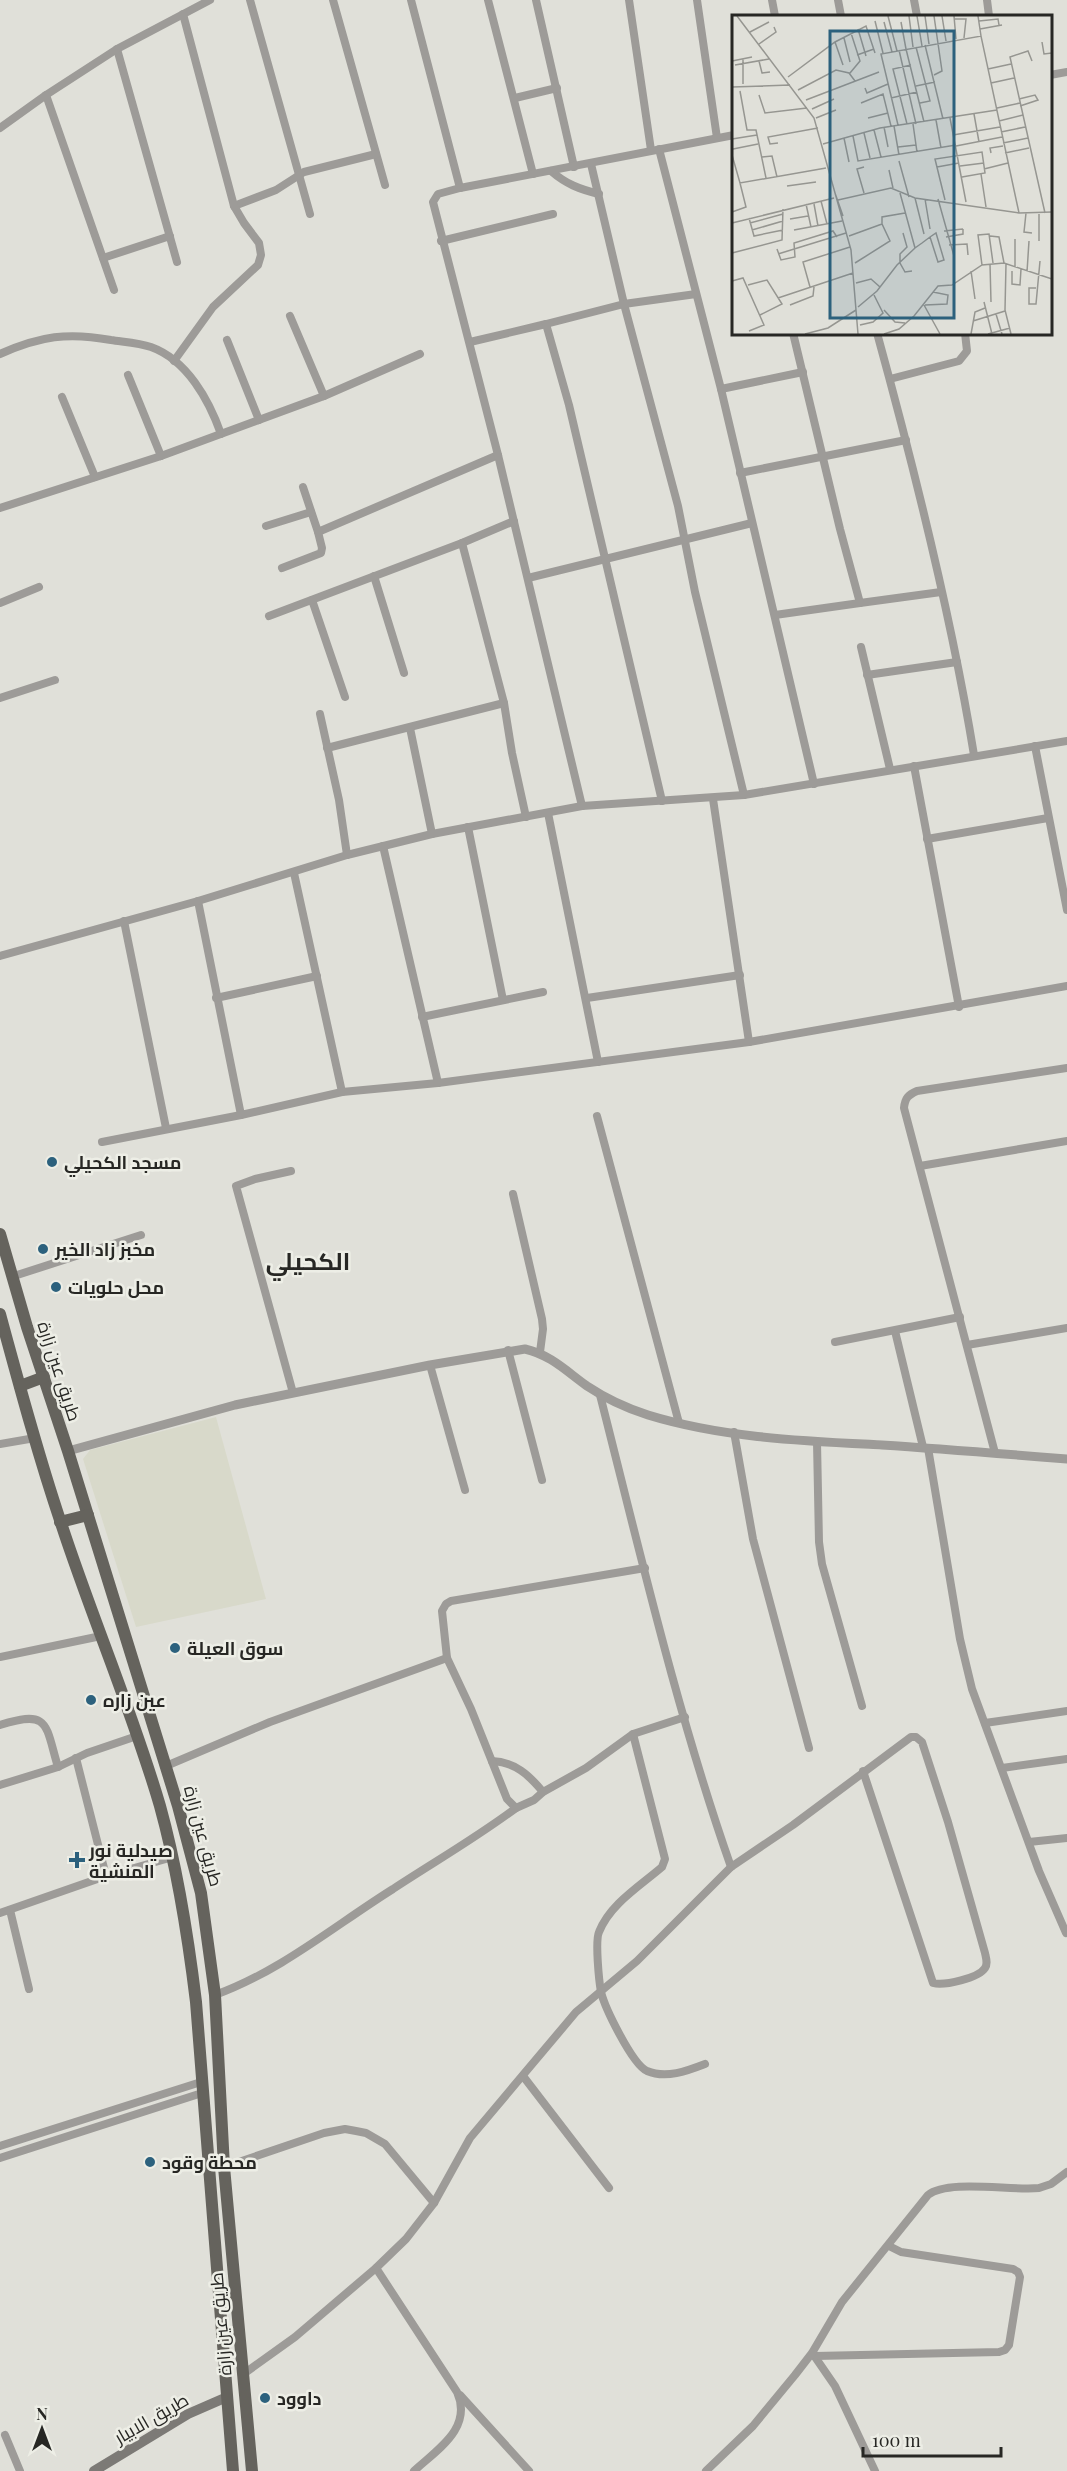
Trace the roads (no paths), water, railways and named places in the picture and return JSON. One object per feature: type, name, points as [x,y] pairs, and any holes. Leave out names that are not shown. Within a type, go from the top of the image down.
[{"type":"main road","name":"طريق عين زارة","points":[[0,1234],[11,1277],[166,1766],[201,1893],[215,1995],[224,2167],[252,2471]]},
{"type":"main road","name":"طريق عين زارة","points":[[0,1314],[60,1522],[137,1736],[173,1857],[192,1965],[233,2471]]},
{"type":"main road","points":[[20,1386],[44,1377]]},
{"type":"main road","points":[[60,1522],[88,1515]]},
{"type":"main road","name":"طريق الابيار","points":[[94,2471],[188,2414],[227,2397]]},
{"type":"street","points":[[0,129],[46,95],[117,49],[210,0]]},
{"type":"street","points":[[250,0],[309,214]]},
{"type":"street","points":[[333,0],[384,184]]},
{"type":"street","points":[[411,0],[459,188]]},
{"type":"street","points":[[488,0],[533,174]]},
{"type":"street","points":[[536,0],[574,167]]},
{"type":"street","points":[[629,0],[655,149],[721,389],[814,784]]},
{"type":"street","points":[[697,0],[717,138]]},
{"type":"street","points":[[772,0],[775,15]]},
{"type":"street","points":[[838,0],[841,15]]},
{"type":"street","points":[[914,0],[917,15]]},
{"type":"street","points":[[987,0],[989,15]]},
{"type":"street","points":[[174,361],[213,307],[251,274],[260,260],[261,249],[257,237],[244,223],[234,206],[183,14]]},
{"type":"street","points":[[117,49],[177,262]]},
{"type":"street","points":[[1052,75],[1067,72]]},
{"type":"street","points":[[515,98],[557,88]]},
{"type":"street","points":[[46,95],[114,290]]},
{"type":"street","points":[[582,806],[498,455],[470,342],[441,241],[433,202],[438,194],[459,188],[732,135]]},
{"type":"street","points":[[234,206],[276,190],[299,174],[376,154]]},
{"type":"street","points":[[591,164],[624,304],[685,541],[744,795]]},
{"type":"street","points":[[551,171],[574,188],[598,194]]},
{"type":"street","points":[[441,241],[554,214]]},
{"type":"street","points":[[103,258],[170,236]]},
{"type":"street","points":[[470,342],[624,304],[696,294]]},
{"type":"street","points":[[290,316],[324,396]]},
{"type":"street","points":[[546,324],[569,405],[603,558],[662,801]]},
{"type":"street","points":[[0,354],[31,341],[79,334],[142,345],[159,351],[174,361],[203,395],[221,434]]},
{"type":"street","points":[[793,334],[860,603]]},
{"type":"street","points":[[877,334],[906,440],[957,662],[974,755]]},
{"type":"street","points":[[890,379],[959,361],[968,351],[964,334]]},
{"type":"street","points":[[226,340],[259,420]]},
{"type":"street","points":[[0,508],[161,456],[221,434],[324,396],[420,354]]},
{"type":"street","points":[[721,389],[803,372]]},
{"type":"street","points":[[128,375],[161,456]]},
{"type":"street","points":[[62,397],[95,477]]},
{"type":"street","points":[[740,472],[906,440]]},
{"type":"street","points":[[318,532],[498,455]]},
{"type":"street","points":[[282,568],[321,553],[318,532],[303,487]]},
{"type":"street","points":[[266,526],[311,512]]},
{"type":"street","points":[[269,616],[514,521]]},
{"type":"street","points":[[528,578],[752,523]]},
{"type":"street","points":[[462,543],[504,703],[526,817]]},
{"type":"street","points":[[374,576],[404,673]]},
{"type":"street","points":[[0,603],[39,587]]},
{"type":"street","points":[[775,615],[940,592]]},
{"type":"street","points":[[312,600],[345,697]]},
{"type":"street","points":[[861,647],[890,769]]},
{"type":"street","points":[[867,675],[957,662]]},
{"type":"street","points":[[0,698],[55,680]]},
{"type":"street","points":[[327,748],[504,703]]},
{"type":"street","points":[[320,714],[339,800],[347,855]]},
{"type":"street","points":[[410,728],[432,834]]},
{"type":"street","points":[[0,956],[198,901],[347,855],[432,834],[582,806],[713,799],[744,795],[1067,741]]},
{"type":"street","points":[[1035,747],[1048,818],[1065,889],[1067,910]]},
{"type":"street","points":[[914,766],[959,1007]]},
{"type":"street","points":[[713,799],[749,1042]]},
{"type":"street","points":[[548,813],[587,998],[598,1062]]},
{"type":"street","points":[[927,839],[1048,818]]},
{"type":"street","points":[[468,827],[503,1000]]},
{"type":"street","points":[[383,846],[438,1083]]},
{"type":"street","points":[[294,873],[342,1092]]},
{"type":"street","points":[[198,901],[241,1115]]},
{"type":"street","points":[[124,921],[166,1128]]},
{"type":"street","points":[[587,998],[740,975]]},
{"type":"street","points":[[216,998],[317,976]]},
{"type":"street","points":[[102,1142],[241,1115],[342,1092],[438,1083],[749,1042],[959,1007],[1067,986]]},
{"type":"street","points":[[422,1017],[543,992]]},
{"type":"street","points":[[995,1453],[904,1108],[905,1100],[909,1094],[1067,1068]]},
{"type":"street","points":[[597,1116],[679,1423]]},
{"type":"street","points":[[920,1166],[1067,1141]]},
{"type":"street","points":[[291,1171],[236,1186],[293,1393]]},
{"type":"street","points":[[513,1194],[542,1319],[540,1352]]},
{"type":"street","points":[[11,1277],[141,1235]]},
{"type":"street","points":[[835,1342],[960,1317]]},
{"type":"street","points":[[967,1345],[1067,1328]]},
{"type":"street","points":[[896,1331],[926,1447],[965,1665],[1029,1842],[1066,1933]]},
{"type":"street","points":[[68,1451],[225,1408],[430,1365],[508,1350],[525,1349],[540,1352],[553,1359],[600,1395],[648,1415],[679,1423],[817,1442],[926,1447],[1067,1459]]},
{"type":"street","points":[[508,1350],[542,1480]]},
{"type":"street","points":[[430,1365],[465,1490]]},
{"type":"street","points":[[600,1395],[685,1717],[711,1808],[731,1867]]},
{"type":"street","points":[[734,1432],[753,1539],[809,1748]]},
{"type":"street","points":[[0,1444],[35,1438]]},
{"type":"street","points":[[817,1442],[819,1542],[822,1564],[862,1706]]},
{"type":"street","points":[[516,1808],[507,1799],[447,1659],[442,1611],[451,1601],[645,1568]]},
{"type":"street","points":[[0,1657],[101,1636]]},
{"type":"street","points":[[166,1766],[270,1722],[447,1659]]},
{"type":"street","points":[[985,1723],[1067,1711]]},
{"type":"street","points":[[0,1725],[27,1717],[40,1721],[47,1731],[58,1767]]},
{"type":"street","points":[[215,1995],[243,1984],[282,1963],[392,1889],[481,1834],[516,1808],[534,1800],[543,1792],[586,1768],[633,1734],[685,1717]]},
{"type":"street","points":[[633,1734],[665,1859],[662,1867],[607,1914],[597,1935],[601,1992],[612,2019],[637,2063],[646,2070],[661,2074],[682,2073],[705,2064]]},
{"type":"street","points":[[0,1785],[58,1767],[76,1758],[137,1736]]},
{"type":"street","points":[[242,2375],[295,2337],[376,2268],[406,2239],[434,2203],[470,2138],[576,2012],[637,1961],[731,1867],[793,1825],[863,1771],[911,1737],[916,1737],[922,1742],[948,1822],[985,1953],[987,1965],[984,1970],[960,1981],[941,1985],[933,1983],[863,1771]]},
{"type":"street","points":[[76,1758],[106,1876]]},
{"type":"street","points":[[1002,1768],[1067,1759]]},
{"type":"street","points":[[492,1761],[505,1761],[529,1775],[543,1792]]},
{"type":"street","points":[[1029,1842],[1067,1838]]},
{"type":"street","points":[[0,1913],[106,1876],[173,1857]]},
{"type":"street","points":[[10,1910],[29,1989]]},
{"type":"street","points":[[523,2076],[609,2188]]},
{"type":"street","points":[[0,2146],[201,2088]]},
{"type":"street","points":[[0,2157],[201,2088]]},
{"type":"street","points":[[224,2167],[324,2133],[345,2129],[366,2133],[384,2145],[434,2203]]},
{"type":"street","points":[[706,2471],[753,2426],[814,2355],[827,2324],[842,2302],[934,2190],[954,2187],[1039,2188],[1051,2184],[1067,2172]]},
{"type":"street","points":[[814,2355],[999,2352],[1005,2350],[1009,2345],[1020,2277],[1018,2272],[1013,2269],[901,2252],[889,2246]]},
{"type":"street","points":[[376,2268],[457,2392],[529,2471]]},
{"type":"street","points":[[814,2355],[835,2386],[875,2471]]},
{"type":"street","points":[[414,2471],[451,2437],[459,2426],[462,2412],[457,2392]]},
{"type":"street","points":[[5,2435],[20,2471]]},
{"type":"place","name":"مسجد الكحيلي","points":[[52,1162]]},
{"type":"place","name":"مخبز زاد الخير","points":[[43,1249]]},
{"type":"place","name":"محل حلويات","points":[[56,1287]]},
{"type":"place","name":"سوق العيلة","points":[[175,1648]]},
{"type":"place","name":"عين زاره","points":[[91,1700]]},
{"type":"place","name":"صيدلية نور المنشية","points":[[77,1860]]},
{"type":"place","name":"محطة وقود","points":[[150,2162]]},
{"type":"place","name":"داوود","points":[[265,2398]]},
{"type":"district","name":"الكحيلي","points":[[308,1260]]}]
